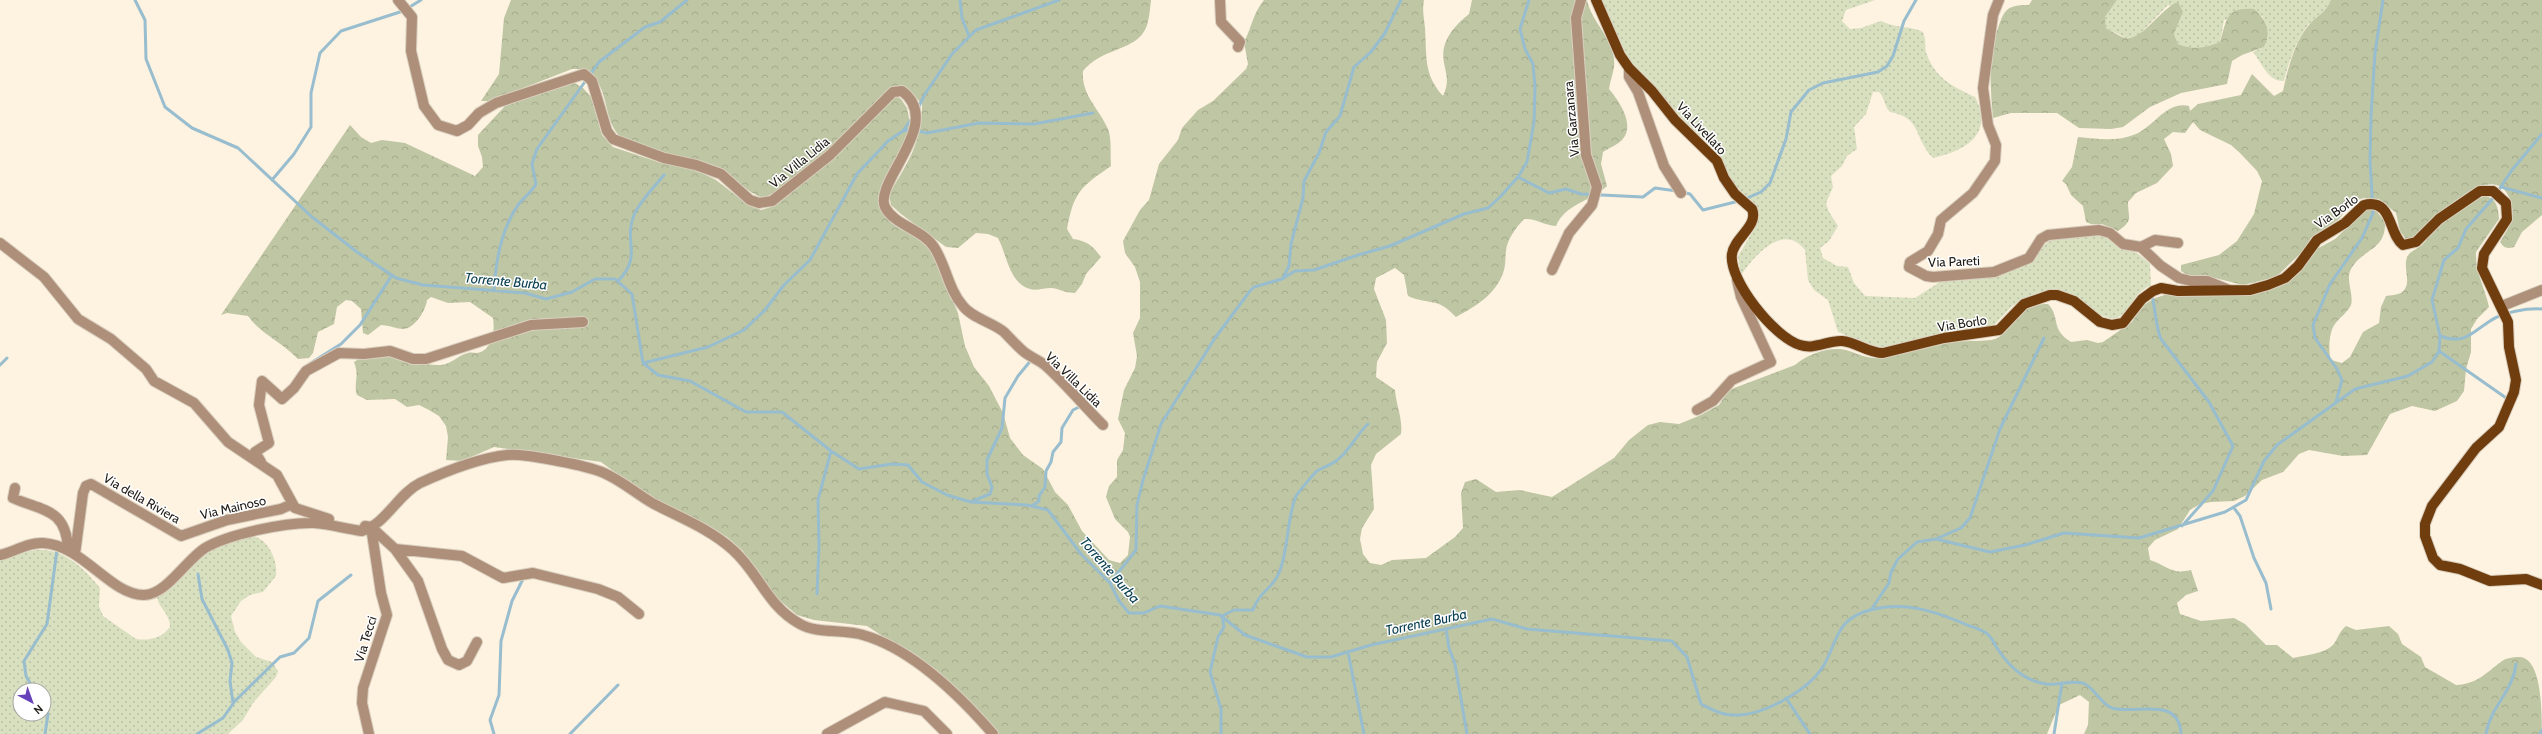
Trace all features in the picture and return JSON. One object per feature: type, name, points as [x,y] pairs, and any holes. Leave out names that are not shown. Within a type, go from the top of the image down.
[{"type":"main road","name":"Via Livellato","points":[[1596,0],[1620,55],[1629,68],[1652,91],[1675,120],[1717,161],[1724,178],[1735,194],[1752,209],[1753,219],[1733,249],[1732,266],[1737,278],[1761,314],[1782,333],[1799,345]]},
{"type":"main road","name":"Via Borlo","points":[[1799,345],[1813,347],[1842,341],[1874,353],[1883,353],[1944,338],[1994,331],[2002,328],[2024,304],[2050,295],[2064,297],[2081,305],[2100,322],[2118,325],[2128,319],[2142,299],[2153,291],[2161,288],[2178,290],[2250,290],[2285,278],[2298,266],[2317,240],[2345,223],[2364,205],[2377,204],[2382,208],[2389,217],[2400,243],[2408,246],[2416,242],[2459,204],[2473,195],[2487,190],[2498,193],[2508,209],[2507,219],[2484,254],[2482,268],[2486,280],[2502,306],[2508,322],[2509,347],[2516,380],[2512,400],[2499,427],[2476,448],[2432,506],[2425,524],[2425,536],[2433,558],[2440,565],[2460,569],[2490,582],[2526,579],[2542,585]]},
{"type":"street","name":"Via Villa Lidia","points":[[398,0],[412,17],[411,51],[424,106],[438,125],[456,131],[496,103],[584,74],[592,81],[606,131],[613,139],[664,158],[696,164],[721,174],[750,200],[759,203],[772,200],[830,155],[893,92],[902,91],[909,96],[914,108],[914,125],[909,146],[886,190],[883,200],[885,207],[892,215],[920,233],[934,246],[954,294],[964,308],[1002,331],[1024,351],[1045,365],[1103,425]]},
{"type":"street","points":[[1220,0],[1221,22],[1240,42],[1238,47]]},
{"type":"street","name":"Via Garzanara","points":[[1552,270],[1569,233],[1592,205],[1597,187],[1586,155],[1576,18],[1581,0]]},
{"type":"street","name":"Via Pareti","points":[[1998,0],[1992,15],[1983,88],[1988,125],[1996,145],[1995,161],[1973,193],[1941,220],[1938,234],[1928,251],[1910,262],[1909,267],[1926,276],[1933,277],[1994,272],[2028,258],[2041,239],[2048,235],[2099,230],[2110,233],[2123,244],[2141,246]]},
{"type":"street","points":[[1629,68],[1629,77],[1638,92],[1664,166],[1681,193]]},
{"type":"street","points":[[2178,243],[2155,240],[2141,246],[2161,266],[2179,278],[2191,281],[2207,281],[2228,290]]},
{"type":"street","points":[[0,244],[44,277],[78,319],[111,339],[146,369],[154,381],[194,403],[223,437],[283,482],[292,504],[299,510],[308,514],[371,527],[395,549],[418,581],[433,620],[436,635],[448,660],[456,664],[463,664],[469,658],[477,642]]},
{"type":"street","points":[[1697,410],[1713,401],[1732,380],[1771,362],[1741,297],[1737,278]]},
{"type":"street","points":[[2502,306],[2542,290]]},
{"type":"street","points":[[263,466],[255,454],[268,443],[259,405],[262,381],[282,399],[294,388],[306,371],[339,353],[364,354],[390,351],[413,359],[426,358],[531,325],[583,322]]},
{"type":"street","points":[[0,555],[39,543],[72,551],[122,588],[134,593],[150,594],[164,587],[192,558],[206,548],[228,537],[313,523],[362,531],[371,527],[412,487],[432,477],[491,458],[517,455],[599,471],[638,496],[716,536],[745,563],[775,606],[802,625],[864,635],[883,643],[918,664],[955,692],[992,734]]},
{"type":"street","name":"Via della Riviera","points":[[72,551],[83,493],[86,486],[91,484],[181,536]]},
{"type":"street","points":[[15,488],[13,498],[48,509],[58,518],[72,551]]},
{"type":"street","name":"Via Mainoso","points":[[181,536],[202,527],[281,509],[292,504]]},
{"type":"street","name":"Via Tecci","points":[[369,734],[362,703],[363,688],[387,615],[381,593],[371,527]]},
{"type":"street","points":[[395,549],[462,556],[503,578],[533,573],[598,589],[618,597],[638,614]]},
{"type":"street","points":[[827,734],[885,702],[924,711],[947,734]]},
{"type":"green space","points":[[511,0],[1151,0],[1147,26],[1138,39],[1124,47],[1098,58],[1083,71],[1083,80],[1091,101],[1108,129],[1111,166],[1092,179],[1080,191],[1073,206],[1067,229],[1073,239],[1082,241],[1089,245],[1101,257],[1086,274],[1082,284],[1075,293],[1051,288],[1032,290],[1023,286],[1013,275],[998,238],[988,234],[976,233],[958,248],[946,247],[901,214],[891,205],[889,194],[913,152],[920,130],[922,104],[906,87],[894,86],[825,155],[774,193],[763,198],[749,191],[726,172],[712,165],[639,147],[622,139],[612,125],[601,88],[597,81],[583,69],[572,69],[490,101],[481,101],[499,74],[504,18]]},
{"type":"green space","points":[[1264,0],[1424,0],[1423,11],[1427,64],[1432,80],[1443,96],[1447,84],[1443,55],[1444,48],[1453,30],[1469,14],[1472,0],[1587,0],[1594,17],[1612,49],[1614,67],[1609,89],[1621,106],[1627,120],[1626,134],[1622,140],[1603,152],[1601,164],[1607,186],[1572,208],[1560,219],[1556,226],[1524,219],[1508,242],[1504,270],[1500,281],[1490,294],[1470,309],[1456,317],[1443,306],[1408,296],[1404,275],[1395,268],[1376,278],[1374,289],[1386,320],[1387,343],[1377,362],[1376,377],[1395,390],[1401,428],[1401,434],[1376,454],[1371,465],[1374,509],[1362,528],[1360,539],[1363,554],[1370,563],[1381,565],[1392,560],[1426,558],[1455,537],[1463,528],[1461,493],[1465,482],[1476,479],[1496,492],[1520,490],[1552,497],[1614,458],[1629,440],[1648,425],[1660,422],[1679,424],[1701,415],[1719,405],[1729,390],[1795,365],[1813,354],[1828,350],[1842,349],[1868,357],[1881,358],[1895,356],[1944,343],[1991,340],[1998,338],[2004,333],[2028,308],[2048,304],[2052,309],[2060,333],[2071,342],[2087,340],[2098,343],[2103,342],[2132,322],[2141,307],[2155,298],[2171,293],[2183,296],[2251,295],[2281,283],[2315,250],[2335,239],[2366,210],[2374,208],[2385,222],[2382,239],[2356,262],[2351,269],[2349,273],[2349,282],[2352,300],[2351,305],[2331,331],[2329,346],[2331,360],[2342,363],[2350,357],[2363,332],[2379,323],[2381,307],[2386,296],[2401,293],[2405,289],[2407,284],[2406,262],[2410,253],[2422,245],[2442,222],[2461,207],[2475,199],[2482,197],[2490,198],[2497,206],[2499,219],[2476,252],[2477,267],[2489,307],[2477,319],[2471,329],[2471,352],[2466,369],[2464,391],[2457,401],[2435,411],[2412,406],[2390,414],[2367,455],[2343,456],[2309,450],[2299,454],[2283,472],[2262,480],[2245,496],[2234,501],[2200,504],[2190,510],[2178,529],[2155,540],[2148,548],[2150,560],[2174,571],[2191,570],[2198,591],[2186,595],[2177,603],[2180,614],[2201,621],[2234,618],[2245,624],[2266,645],[2277,645],[2293,658],[2320,652],[2329,648],[2333,645],[2341,631],[2346,626],[2356,630],[2389,626],[2398,634],[2402,644],[2421,657],[2425,667],[2456,685],[2470,683],[2476,680],[2506,659],[2519,657],[2527,659],[2532,666],[2539,687],[2542,713],[2542,734],[2084,734],[2088,725],[2089,702],[2080,695],[2059,705],[2047,734],[997,734],[957,689],[921,661],[867,626],[814,620],[797,615],[778,599],[759,578],[743,551],[727,537],[639,490],[601,462],[494,447],[462,461],[446,460],[448,437],[446,426],[439,416],[419,405],[407,407],[395,399],[367,400],[357,395],[356,367],[354,362],[364,357],[385,355],[441,365],[448,363],[464,354],[477,353],[487,348],[493,334],[493,318],[470,302],[448,303],[431,297],[427,300],[425,309],[419,318],[408,328],[401,329],[381,325],[368,335],[363,333],[361,309],[352,301],[346,300],[337,307],[334,324],[318,332],[313,353],[309,358],[298,359],[259,328],[248,316],[227,313],[221,315],[350,125],[361,137],[371,143],[382,140],[405,143],[475,176],[483,167],[482,157],[478,146],[478,135],[505,106],[573,82],[583,88],[591,97],[602,135],[613,147],[658,162],[694,169],[716,180],[747,204],[761,210],[771,207],[836,157],[881,107],[896,96],[901,99],[907,108],[910,124],[905,144],[879,197],[880,207],[931,249],[958,313],[965,346],[974,367],[989,386],[1003,413],[1010,438],[1023,455],[1043,469],[1055,492],[1068,505],[1082,531],[1109,560],[1120,563],[1128,555],[1130,537],[1128,532],[1115,519],[1106,497],[1109,486],[1117,477],[1117,460],[1123,450],[1125,433],[1118,419],[1124,390],[1135,368],[1137,356],[1133,333],[1140,318],[1140,282],[1135,267],[1125,253],[1123,241],[1140,210],[1149,200],[1159,164],[1178,140],[1182,128],[1198,110],[1213,101],[1246,69],[1248,64],[1244,42],[1257,10]]},
{"type":"green space","points":[[1601,0],[1875,0],[1846,10],[1842,21],[1850,29],[1861,28],[1881,21],[1923,32],[1926,53],[1935,70],[1953,86],[1975,97],[1980,110],[1981,121],[1979,130],[1974,138],[1966,145],[1945,155],[1933,158],[1922,143],[1913,124],[1901,115],[1890,112],[1879,92],[1873,92],[1866,114],[1854,127],[1857,149],[1847,156],[1842,166],[1831,176],[1833,187],[1826,203],[1829,212],[1838,226],[1829,241],[1820,248],[1823,258],[1837,266],[1848,267],[1854,283],[1865,296],[1915,298],[1943,280],[1997,274],[2053,239],[2095,234],[2105,236],[2116,245],[2137,253],[2150,264],[2151,285],[2139,293],[2125,311],[2115,319],[2099,315],[2081,300],[2063,292],[2040,292],[2027,297],[2012,306],[1991,328],[1884,347],[1869,345],[1838,332],[1828,300],[1814,290],[1808,280],[1805,250],[1796,242],[1788,239],[1770,245],[1753,259],[1741,275],[1738,256],[1755,228],[1757,212],[1736,189],[1714,149],[1688,125],[1628,58]]},
{"type":"green space","points":[[2032,0],[2117,0],[2105,17],[2106,28],[2126,38],[2132,38],[2145,30],[2172,5],[2178,2],[2183,12],[2174,34],[2178,44],[2194,48],[2210,46],[2220,42],[2226,21],[2232,13],[2237,10],[2254,9],[2265,22],[2268,36],[2264,47],[2242,55],[2232,61],[2227,84],[2181,93],[2150,107],[2123,127],[2111,129],[2079,128],[2057,113],[2011,113],[1993,118],[1991,59],[1995,37],[2003,15],[2008,9],[2015,6],[2029,5]]},
{"type":"green space","points":[[2117,0],[2331,0],[2329,5],[2308,25],[2300,37],[2290,59],[2284,81],[2278,80],[2270,75],[2253,52],[2264,47],[2268,35],[2266,24],[2262,16],[2224,20],[2220,42],[2210,46],[2194,48],[2178,44],[2174,34],[2183,12],[2168,5],[2137,37],[2126,38],[2106,28],[2105,17]]},
{"type":"green space","points":[[2331,0],[2542,0],[2542,215],[2522,232],[2514,247],[2506,248],[2500,242],[2507,231],[2512,215],[2509,197],[2500,186],[2489,184],[2460,197],[2445,209],[2414,239],[2406,239],[2400,231],[2396,213],[2379,199],[2364,198],[2353,201],[2339,219],[2311,238],[2303,251],[2276,277],[2243,285],[2207,276],[2189,276],[2181,271],[2181,265],[2219,255],[2237,241],[2254,214],[2262,181],[2257,171],[2231,145],[2200,130],[2193,122],[2185,133],[2173,132],[2164,139],[2171,154],[2173,166],[2157,183],[2136,193],[2128,202],[2129,219],[2123,227],[2118,231],[2102,224],[2091,224],[2086,222],[2083,206],[2071,195],[2066,184],[2062,181],[2072,167],[2078,137],[2115,139],[2129,137],[2149,126],[2161,115],[2174,107],[2181,105],[2189,106],[2190,111],[2198,104],[2241,95],[2252,74],[2274,96],[2283,91],[2292,56],[2304,31],[2312,21],[2324,11]]},
{"type":"green space","points":[[253,536],[259,538],[268,546],[276,564],[276,576],[263,592],[250,595],[241,601],[231,616],[235,632],[241,642],[256,657],[272,662],[278,671],[276,677],[253,703],[243,720],[228,734],[0,734],[0,559],[36,550],[46,550],[64,556],[80,567],[100,588],[99,606],[103,616],[136,639],[146,640],[163,634],[170,627],[168,618],[159,604],[157,596],[183,570],[218,544]]},
{"type":"waterway","name":"Torrente Burba","points":[[135,0],[145,20],[146,59],[165,107],[192,128],[238,148],[312,217],[357,252],[396,278],[423,285],[525,293],[546,299],[572,292],[595,279],[615,279],[632,294],[643,363],[658,375],[690,381],[746,412],[782,412],[831,451],[859,469],[892,464],[908,465],[922,482],[947,495],[971,502],[1027,505],[1048,510],[1081,554],[1110,583],[1119,601],[1129,613],[1144,613],[1160,606],[1220,615],[1245,635],[1307,657],[1331,657],[1371,645],[1492,619],[1527,629],[1672,641],[1687,657],[1701,704],[1727,715],[1737,715],[1748,714],[1773,706],[1786,699],[1808,683],[1824,665],[1836,639],[1844,625],[1850,619],[1859,614],[1883,607],[1908,607],[1943,615],[1977,628],[1988,634],[2006,660],[2017,671],[2031,680],[2046,684],[2071,682],[2085,684],[2089,686],[2105,704],[2112,708],[2122,710],[2165,710],[2173,714],[2178,722],[2181,734]]},
{"type":"waterway","points":[[408,8],[421,0]]},
{"type":"waterway","points":[[494,290],[496,268],[503,235],[518,205],[536,184],[532,164],[537,149],[599,62],[645,27],[660,22],[687,0]]},
{"type":"waterway","points":[[960,0],[962,18],[969,36]]},
{"type":"waterway","points":[[917,110],[925,94],[952,54],[976,30],[1059,0]]},
{"type":"waterway","points":[[1283,278],[1289,266],[1291,244],[1303,198],[1304,181],[1319,153],[1326,132],[1340,116],[1354,67],[1371,52],[1385,33],[1401,0]]},
{"type":"waterway","points":[[1110,583],[1136,550],[1137,505],[1143,480],[1161,424],[1215,338],[1254,287],[1282,279],[1295,271],[1314,270],[1390,246],[1464,214],[1488,208],[1518,177],[1527,162],[1534,122],[1535,87],[1533,64],[1525,49],[1520,29],[1529,0]]},
{"type":"waterway","points":[[1745,199],[1761,192],[1770,183],[1786,139],[1791,112],[1809,90],[1823,83],[1878,72],[1887,66],[1893,56],[1904,21],[1916,0]]},
{"type":"waterway","points":[[2336,402],[2342,380],[2337,369],[2315,338],[2313,325],[2330,284],[2362,238],[2373,213],[2370,160],[2371,116],[2375,53],[2383,0]]},
{"type":"waterway","points":[[272,180],[294,154],[311,127],[311,93],[320,53],[341,31],[403,11]]},
{"type":"waterway","points":[[904,131],[910,129],[927,133],[979,123],[1034,124],[1093,113]]},
{"type":"waterway","points":[[643,363],[708,347],[744,330],[765,310],[784,285],[810,260],[857,174],[888,141],[903,131],[912,118]]},
{"type":"waterway","points":[[1871,610],[1889,583],[1891,572],[1898,559],[1917,542],[1936,539],[1990,552],[2025,545],[2064,533],[2139,538],[2225,512],[2246,500],[2264,461],[2277,445],[2355,389],[2408,376],[2432,362],[2439,351],[2440,336],[2432,300],[2444,260],[2458,248],[2466,229],[2494,197],[2512,170],[2542,134]]},
{"type":"waterway","points":[[618,281],[630,264],[630,233],[634,215],[643,199],[664,175]]},
{"type":"waterway","points":[[1518,177],[1549,193],[1566,189],[1581,194],[1643,197],[1655,188],[1677,191]]},
{"type":"waterway","points":[[2501,187],[2542,198]]},
{"type":"waterway","points":[[1682,192],[1690,194],[1703,210],[1739,201]]},
{"type":"waterway","points":[[306,366],[341,344],[360,325],[392,275]]},
{"type":"waterway","points":[[2152,296],[2161,339],[2209,402],[2233,446],[2213,491],[2182,526]]},
{"type":"waterway","points":[[2440,336],[2456,339],[2462,338],[2502,315],[2522,310],[2542,309]]},
{"type":"waterway","points":[[1936,539],[1961,528],[1970,518],[2000,429],[2044,338]]},
{"type":"waterway","points":[[2439,351],[2509,400]]},
{"type":"waterway","points":[[0,365],[7,358]]},
{"type":"waterway","points":[[973,501],[990,494],[992,487],[987,474],[987,460],[1002,428],[1005,398],[1018,376],[1032,359]]},
{"type":"waterway","points":[[293,383],[299,373]]},
{"type":"waterway","points":[[1032,506],[1039,501],[1039,496],[1045,487],[1046,471],[1051,462],[1053,452],[1061,442],[1062,428],[1073,410],[1081,406]]},
{"type":"waterway","points":[[1221,734],[1221,709],[1210,672],[1218,637],[1224,627],[1222,616],[1234,610],[1253,610],[1259,598],[1273,583],[1279,573],[1296,496],[1317,471],[1341,457],[1368,424]]},
{"type":"waterway","points":[[817,594],[819,546],[818,500],[831,451]]},
{"type":"waterway","points":[[2234,508],[2240,516],[2254,558],[2266,583],[2271,609]]},
{"type":"waterway","points":[[29,682],[26,676],[24,661],[47,624],[57,550]]},
{"type":"waterway","points":[[198,574],[202,599],[228,650],[232,663],[230,681],[233,703]]},
{"type":"waterway","points":[[197,734],[223,718],[235,701],[280,657],[294,653],[309,638],[318,601],[351,575]]},
{"type":"waterway","points":[[494,734],[490,720],[499,695],[501,641],[512,601],[524,577]]},
{"type":"waterway","points":[[1446,629],[1449,648],[1455,664],[1467,734]]},
{"type":"waterway","points":[[1348,652],[1364,734]]},
{"type":"waterway","points":[[2486,734],[2488,724],[2511,683],[2516,664]]},
{"type":"waterway","points":[[2054,734],[2062,683]]},
{"type":"waterway","points":[[570,734],[618,685]]},
{"type":"waterway","points":[[1786,698],[1810,734]]},
{"type":"waterway","points":[[45,734],[47,722]]},
{"type":"waterway","points":[[2540,734],[2542,730]]}]
